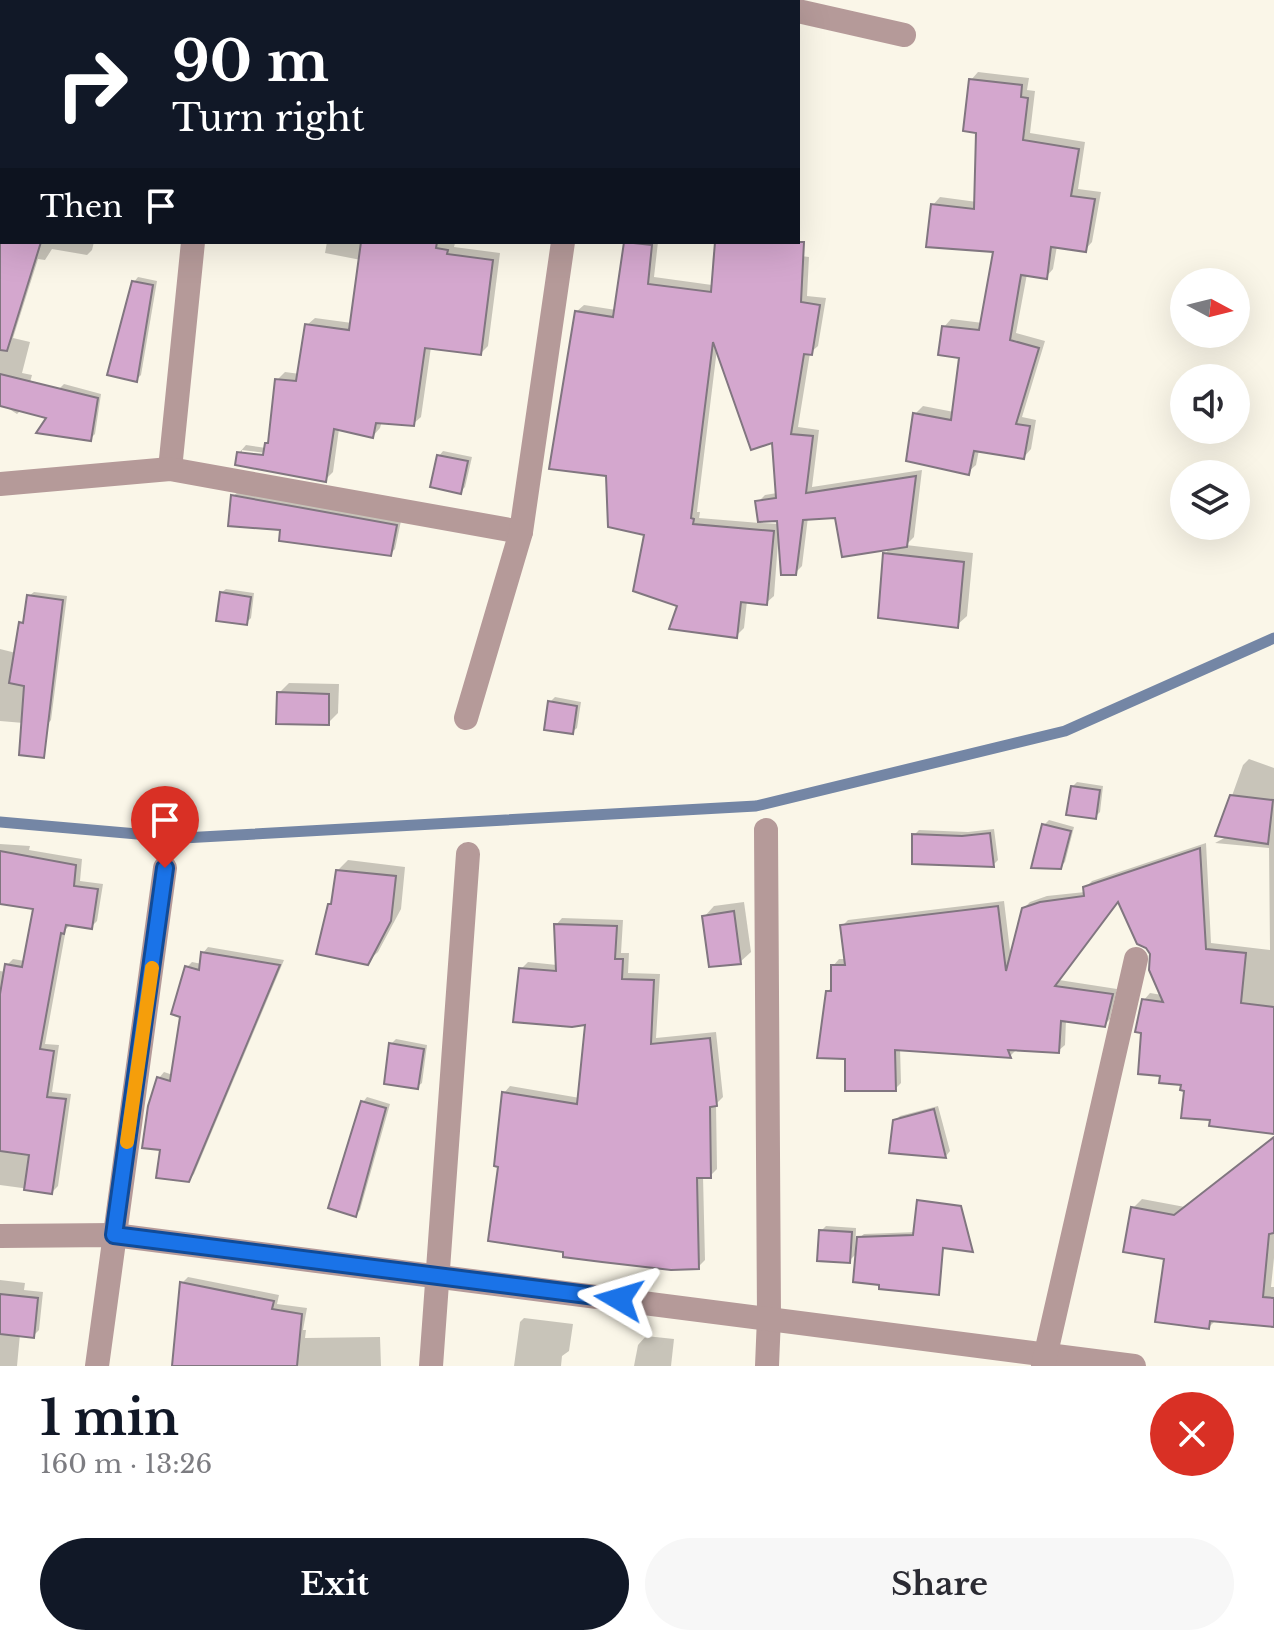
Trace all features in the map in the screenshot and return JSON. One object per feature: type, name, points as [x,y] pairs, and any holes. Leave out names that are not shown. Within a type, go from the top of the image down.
[{"type":"street","points":[[800,11],[904,35]]},
{"type":"street","points":[[170,469],[193,244]]},
{"type":"street","points":[[466,718],[521,532],[563,244]]},
{"type":"street","points":[[0,484],[170,469],[521,532]]},
{"type":"street","points":[[766,830],[767,1366]]},
{"type":"street","points":[[431,1366],[468,854]]},
{"type":"street","points":[[97,1366],[165,868]]},
{"type":"street","points":[[1044,1360],[1136,959]]},
{"type":"street","points":[[0,1236],[114,1235],[769,1317],[1044,1360],[1134,1366]]},
{"type":"building","points":[[969,79],[1022,85],[1021,97],[1028,98],[1023,140],[1079,149],[1071,196],[1095,199],[1086,252],[1051,247],[1047,279],[1021,275],[1010,340],[1039,348],[1016,424],[1030,426],[1024,459],[974,451],[969,475],[906,461],[913,413],[951,420],[959,358],[938,355],[942,326],[979,330],[993,252],[926,247],[931,204],[974,209],[976,133],[963,131]]},
{"type":"building","points":[[804,242],[801,302],[820,305],[812,355],[804,354],[791,434],[813,436],[806,493],[916,476],[907,547],[842,557],[835,518],[803,520],[796,575],[781,575],[777,521],[758,522],[755,501],[776,498],[772,443],[751,450],[713,342],[691,518],[694,519],[693,524],[774,531],[767,605],[741,602],[737,638],[669,629],[677,606],[633,591],[644,535],[608,527],[606,476],[549,469],[575,311],[613,317],[624,244],[652,245],[648,284],[711,292],[715,244]]},
{"type":"building","points":[[0,244],[40,244],[7,351],[0,350]]},
{"type":"building","points":[[361,244],[437,244],[436,248],[448,250],[447,254],[493,260],[481,355],[425,348],[414,426],[376,423],[373,438],[334,429],[326,482],[235,465],[237,452],[263,455],[265,443],[268,443],[275,379],[296,381],[305,324],[349,330]]},
{"type":"building","points":[[132,281],[153,285],[137,382],[107,375]]},
{"type":"building","points":[[0,374],[98,398],[91,441],[36,433],[46,418],[0,406]]},
{"type":"building","points":[[437,455],[468,461],[461,494],[430,487]]},
{"type":"building","points":[[231,495],[397,525],[391,556],[279,541],[280,530],[228,526]]},
{"type":"building","points":[[883,553],[964,562],[958,628],[878,618]]},
{"type":"building","points":[[220,592],[251,597],[247,625],[216,621]]},
{"type":"building","points":[[27,595],[63,600],[44,758],[19,755],[24,686],[9,683],[19,622],[23,623]]},
{"type":"building","points":[[277,692],[329,694],[329,725],[276,724]]},
{"type":"building","points":[[548,701],[577,706],[573,734],[544,730]]},
{"type":"building","points":[[1071,786],[1100,790],[1096,819],[1066,815]]},
{"type":"building","points":[[1230,795],[1273,800],[1268,844],[1215,836]]},
{"type":"building","points":[[1042,824],[1071,831],[1061,869],[1031,868]]},
{"type":"building","points":[[990,833],[994,867],[912,864],[912,834],[962,836]]},
{"type":"building","points":[[1200,848],[1206,949],[1246,953],[1241,1003],[1274,1007],[1274,1134],[1209,1126],[1210,1120],[1181,1118],[1184,1091],[1180,1090],[1181,1085],[1159,1083],[1160,1076],[1138,1074],[1141,1033],[1135,1032],[1142,999],[1163,1002],[1149,970],[1150,954],[1137,944],[1118,902],[1055,986],[1113,994],[1105,1027],[1061,1021],[1059,1053],[1008,1050],[1011,1058],[895,1050],[896,1091],[845,1091],[845,1059],[817,1058],[826,991],[831,991],[831,965],[845,965],[840,925],[998,906],[1006,971],[1022,908],[1040,902],[1084,896],[1083,887]]},
{"type":"building","points":[[0,851],[76,865],[74,886],[98,889],[92,929],[66,925],[64,934],[61,933],[40,1049],[54,1051],[47,1097],[66,1099],[52,1194],[24,1190],[29,1155],[0,1151],[0,994],[5,964],[22,967],[33,909],[0,904]]},
{"type":"building","points":[[336,870],[396,876],[391,921],[368,965],[316,954],[328,904],[331,904]]},
{"type":"building","points":[[734,911],[741,964],[709,967],[702,916]]},
{"type":"building","points":[[554,924],[617,926],[615,959],[623,959],[622,979],[654,980],[651,1044],[710,1038],[717,1106],[710,1107],[711,1178],[697,1178],[699,1269],[671,1270],[563,1257],[563,1252],[488,1241],[498,1167],[494,1166],[502,1092],[577,1104],[585,1025],[572,1027],[513,1022],[519,968],[556,971]]},
{"type":"building","points":[[201,952],[280,965],[189,1182],[156,1178],[160,1150],[142,1148],[148,1106],[157,1077],[170,1081],[180,1017],[171,1014],[185,966],[199,970]]},
{"type":"building","points":[[389,1043],[424,1049],[418,1089],[384,1084]]},
{"type":"building","points":[[361,1101],[386,1108],[356,1217],[328,1208]]},
{"type":"building","points":[[934,1109],[946,1158],[889,1153],[893,1120]]},
{"type":"building","points":[[1274,1137],[1274,1233],[1269,1234],[1263,1297],[1274,1298],[1274,1327],[1210,1321],[1209,1329],[1155,1322],[1164,1259],[1123,1252],[1131,1207],[1174,1215]]},
{"type":"building","points":[[917,1200],[961,1206],[973,1252],[943,1248],[939,1295],[879,1289],[879,1285],[853,1282],[857,1237],[913,1235]]},
{"type":"building","points":[[819,1230],[852,1232],[850,1263],[817,1261]]},
{"type":"building","points":[[180,1282],[274,1301],[272,1309],[302,1314],[297,1366],[172,1366]]},
{"type":"building","points":[[0,1294],[38,1298],[34,1338],[0,1334]]},
{"type":"waterway","points":[[0,822],[183,838],[756,806],[1065,731],[1274,638]]},
{"type":"slow traffic","points":[[127,1142],[152,968]]},
{"type":"route","points":[[165,868],[114,1235],[619,1299]]}]
